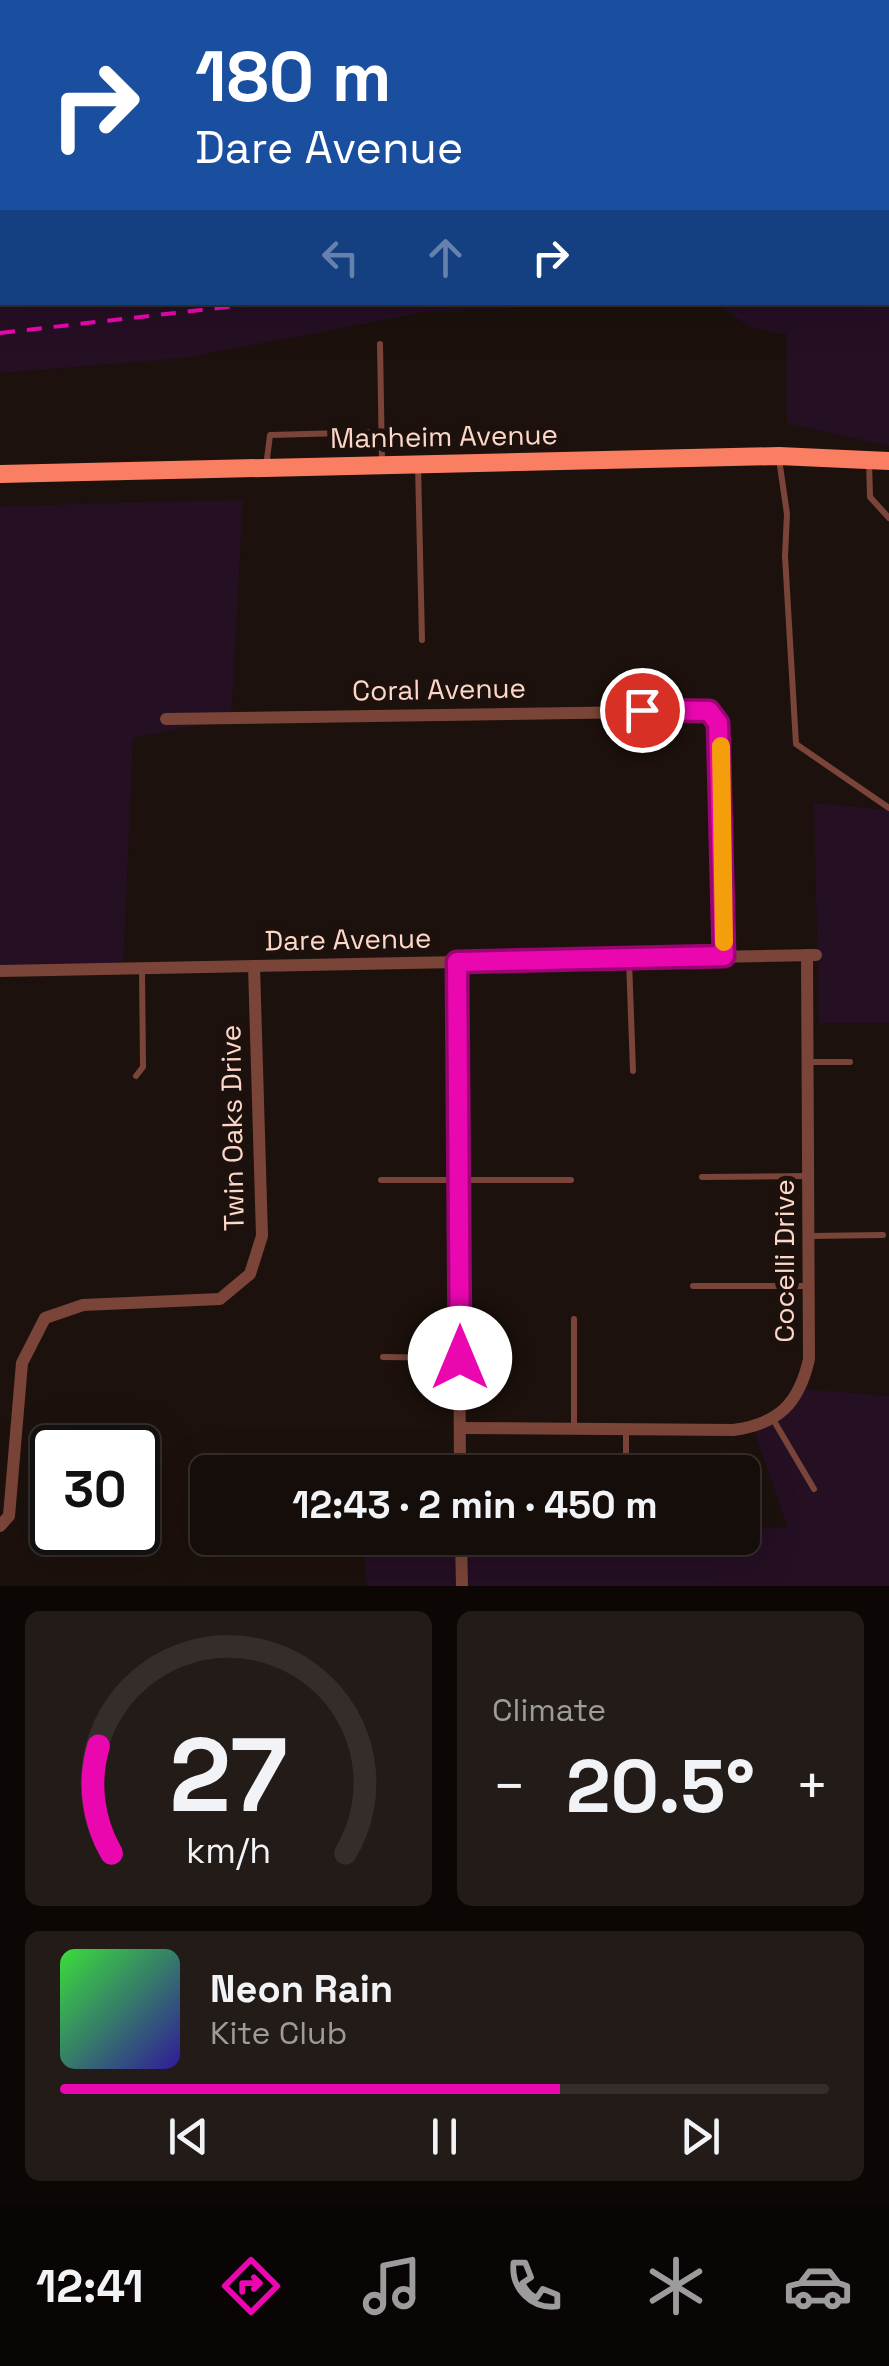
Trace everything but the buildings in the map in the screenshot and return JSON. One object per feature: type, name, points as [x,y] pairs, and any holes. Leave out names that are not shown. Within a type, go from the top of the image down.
[{"type":"street","name":"Manheim Avenue","points":[[0,474],[779,456],[889,461]]},
{"type":"street","name":"Coral Avenue","points":[[166,719],[678,709],[713,713],[720,732],[724,956]]},
{"type":"street","name":"Dare Avenue","points":[[0,971],[812,955]]},
{"type":"street","name":"Cocelli Drive","points":[[774,1421],[790,1406],[804,1382],[809,1359],[807,1062],[812,955]]},
{"type":"street","points":[[457,962],[460,1455]]},
{"type":"street","name":"Twin Oaks Drive","points":[[0,1526],[9,1516],[22,1363],[45,1318],[83,1305],[220,1299],[250,1274],[262,1236],[254,966]]},
{"type":"street","points":[[460,1428],[733,1430],[774,1421]]},
{"type":"street","points":[[461,1555],[462,1586]]},
{"type":"lane","points":[[380,344],[382,465]]},
{"type":"lane","points":[[266,468],[270,436],[381,432]]},
{"type":"lane","points":[[779,456],[787,514],[785,556],[796,744],[889,808]]},
{"type":"lane","points":[[869,460],[870,497],[889,518]]},
{"type":"lane","points":[[418,464],[422,640]]},
{"type":"lane","points":[[629,958],[633,1071]]},
{"type":"lane","points":[[136,1076],[143,1066],[142,968]]},
{"type":"lane","points":[[807,1062],[850,1062]]},
{"type":"lane","points":[[702,1177],[810,1176]]},
{"type":"lane","points":[[381,1180],[571,1180]]},
{"type":"lane","points":[[808,1236],[883,1235]]},
{"type":"lane","points":[[693,1286],[809,1286]]},
{"type":"lane","points":[[574,1319],[574,1429]]},
{"type":"lane","points":[[383,1356],[460,1358]]},
{"type":"lane","points":[[774,1421],[814,1490]]},
{"type":"lane","points":[[626,1428],[626,1455]]},
{"type":"shaded area","points":[[0,305],[606,305],[431,311],[184,358],[0,373]]},
{"type":"shaded area","points":[[717,305],[889,305],[889,446],[787,423],[787,334],[752,328]]},
{"type":"shaded area","points":[[243,500],[231,719],[133,738],[123,967],[0,969],[0,506]]},
{"type":"shaded area","points":[[814,803],[889,810],[889,1023],[819,1023]]},
{"type":"shaded area","points":[[803,1389],[889,1396],[889,1586],[366,1586],[365,1555],[760,1555],[760,1529],[788,1528],[754,1431]]},
{"type":"railway","points":[[0,333],[245,305]]},
{"type":"slow traffic","points":[[721,746],[724,942]]},
{"type":"route","points":[[460,1358],[457,962],[724,956],[718,723],[709,711],[642,710]]}]
